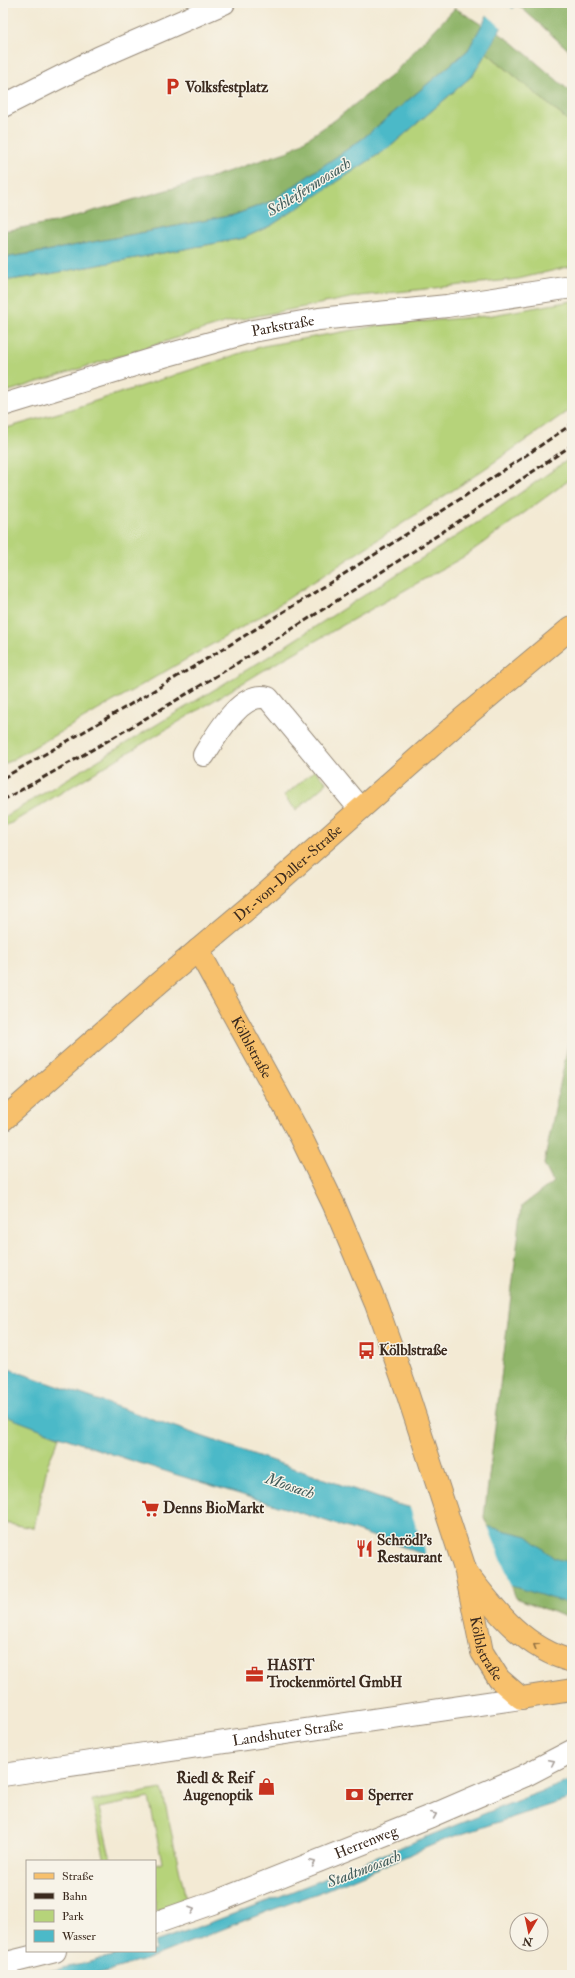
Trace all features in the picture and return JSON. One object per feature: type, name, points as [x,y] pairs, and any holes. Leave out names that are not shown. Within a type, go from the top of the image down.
[{"type":"main road","name":"Dr.-von-Daller-Straße","points":[[3,1120],[462,719],[572,627]]},
{"type":"main road","name":"Kölblstraße","points":[[198,950],[301,1137],[334,1205],[376,1304],[404,1383],[466,1572],[482,1652],[499,1679],[521,1698]]},
{"type":"main road","points":[[466,1572],[516,1631],[545,1651],[572,1661]]},
{"type":"main road","name":"Landshuter Straße","points":[[521,1698],[572,1690]]},
{"type":"street","points":[[3,106],[100,57],[224,3]]},
{"type":"street","name":"Parkstraße","points":[[3,405],[164,356],[253,331],[319,319],[447,306],[572,287]]},
{"type":"street","points":[[204,755],[226,720],[251,699],[260,696],[268,698],[360,809]]},
{"type":"street","name":"Landshuter Straße","points":[[3,1775],[521,1698]]},
{"type":"street","name":"Herrenweg","points":[[156,1923],[218,1902],[431,1816],[524,1776],[572,1751]]},
{"type":"street","points":[[3,1964],[51,1952]]},
{"type":"green space","points":[[516,3],[572,3],[572,53]]},
{"type":"green space","points":[[455,8],[482,25],[468,50],[362,139],[272,201],[234,215],[3,258],[3,231],[55,222],[209,178],[289,151],[335,120],[393,74]]},
{"type":"green space","points":[[497,32],[512,42],[572,93],[572,124],[486,52]]},
{"type":"green space","points":[[486,52],[572,124],[572,266],[518,279],[360,296],[227,322],[3,393],[3,281],[44,275],[244,238],[272,225],[391,146],[473,75]]},
{"type":"green space","points":[[572,301],[572,408],[467,481],[263,615],[3,765],[3,429],[65,411],[263,346],[381,325],[487,316]]},
{"type":"green space","points":[[572,457],[572,478],[465,556],[271,666],[3,828],[3,818],[268,657],[480,521]]},
{"type":"green space","points":[[315,770],[327,783],[296,810],[284,796]]},
{"type":"green space","points":[[572,1025],[572,1619],[516,1598],[484,1517],[522,1206],[553,1182],[544,1164]]},
{"type":"green space","points":[[5,1415],[60,1437],[48,1463],[34,1528],[3,1523],[3,1419]]},
{"type":"green space","points":[[162,1789],[186,1900],[156,1912],[156,1864],[162,1862],[149,1798],[99,1808],[111,1860],[105,1860],[92,1801]]},
{"type":"water","name":"Schleifermoosach","points":[[494,3],[516,3],[473,75],[391,146],[272,225],[244,238],[44,275],[3,281],[3,258],[234,215],[272,201],[362,139],[468,50]]},
{"type":"water","name":"Moosach","points":[[3,1367],[396,1504],[527,1536],[554,1558],[572,1563],[572,1604],[489,1578],[379,1538],[176,1475],[3,1415]]},
{"type":"water","name":"Stadtmoosach","points":[[572,1780],[572,1798],[449,1838],[326,1890],[145,1960],[93,1975],[29,1975],[83,1964],[126,1952],[156,1952],[156,1942],[208,1924],[312,1884]]},
{"type":"pier","points":[[492,3],[506,3],[514,10],[502,28],[486,14]]},
{"type":"pier","points":[[409,1505],[487,1524],[513,1589],[426,1556]]},
{"type":"railway","points":[[3,778],[148,694],[291,607],[433,517],[572,424]]},
{"type":"railway","points":[[3,800],[149,717],[292,629],[433,538],[572,445]]},
{"type":"place","name":"Volksfestplatz","points":[[172,87]]},
{"type":"place","name":"Kölblstraße","points":[[366,1350]]},
{"type":"place","name":"Denns BioMarkt","points":[[150,1508]]},
{"type":"place","name":"Schrödl's Restaurant","points":[[364,1549]]},
{"type":"place","name":"HASIT Trockenmörtel GmbH","points":[[254,1674]]},
{"type":"place","name":"Riedl & Reif Augenoptik","points":[[266,1787]]},
{"type":"place","name":"Sperrer","points":[[355,1795]]}]
